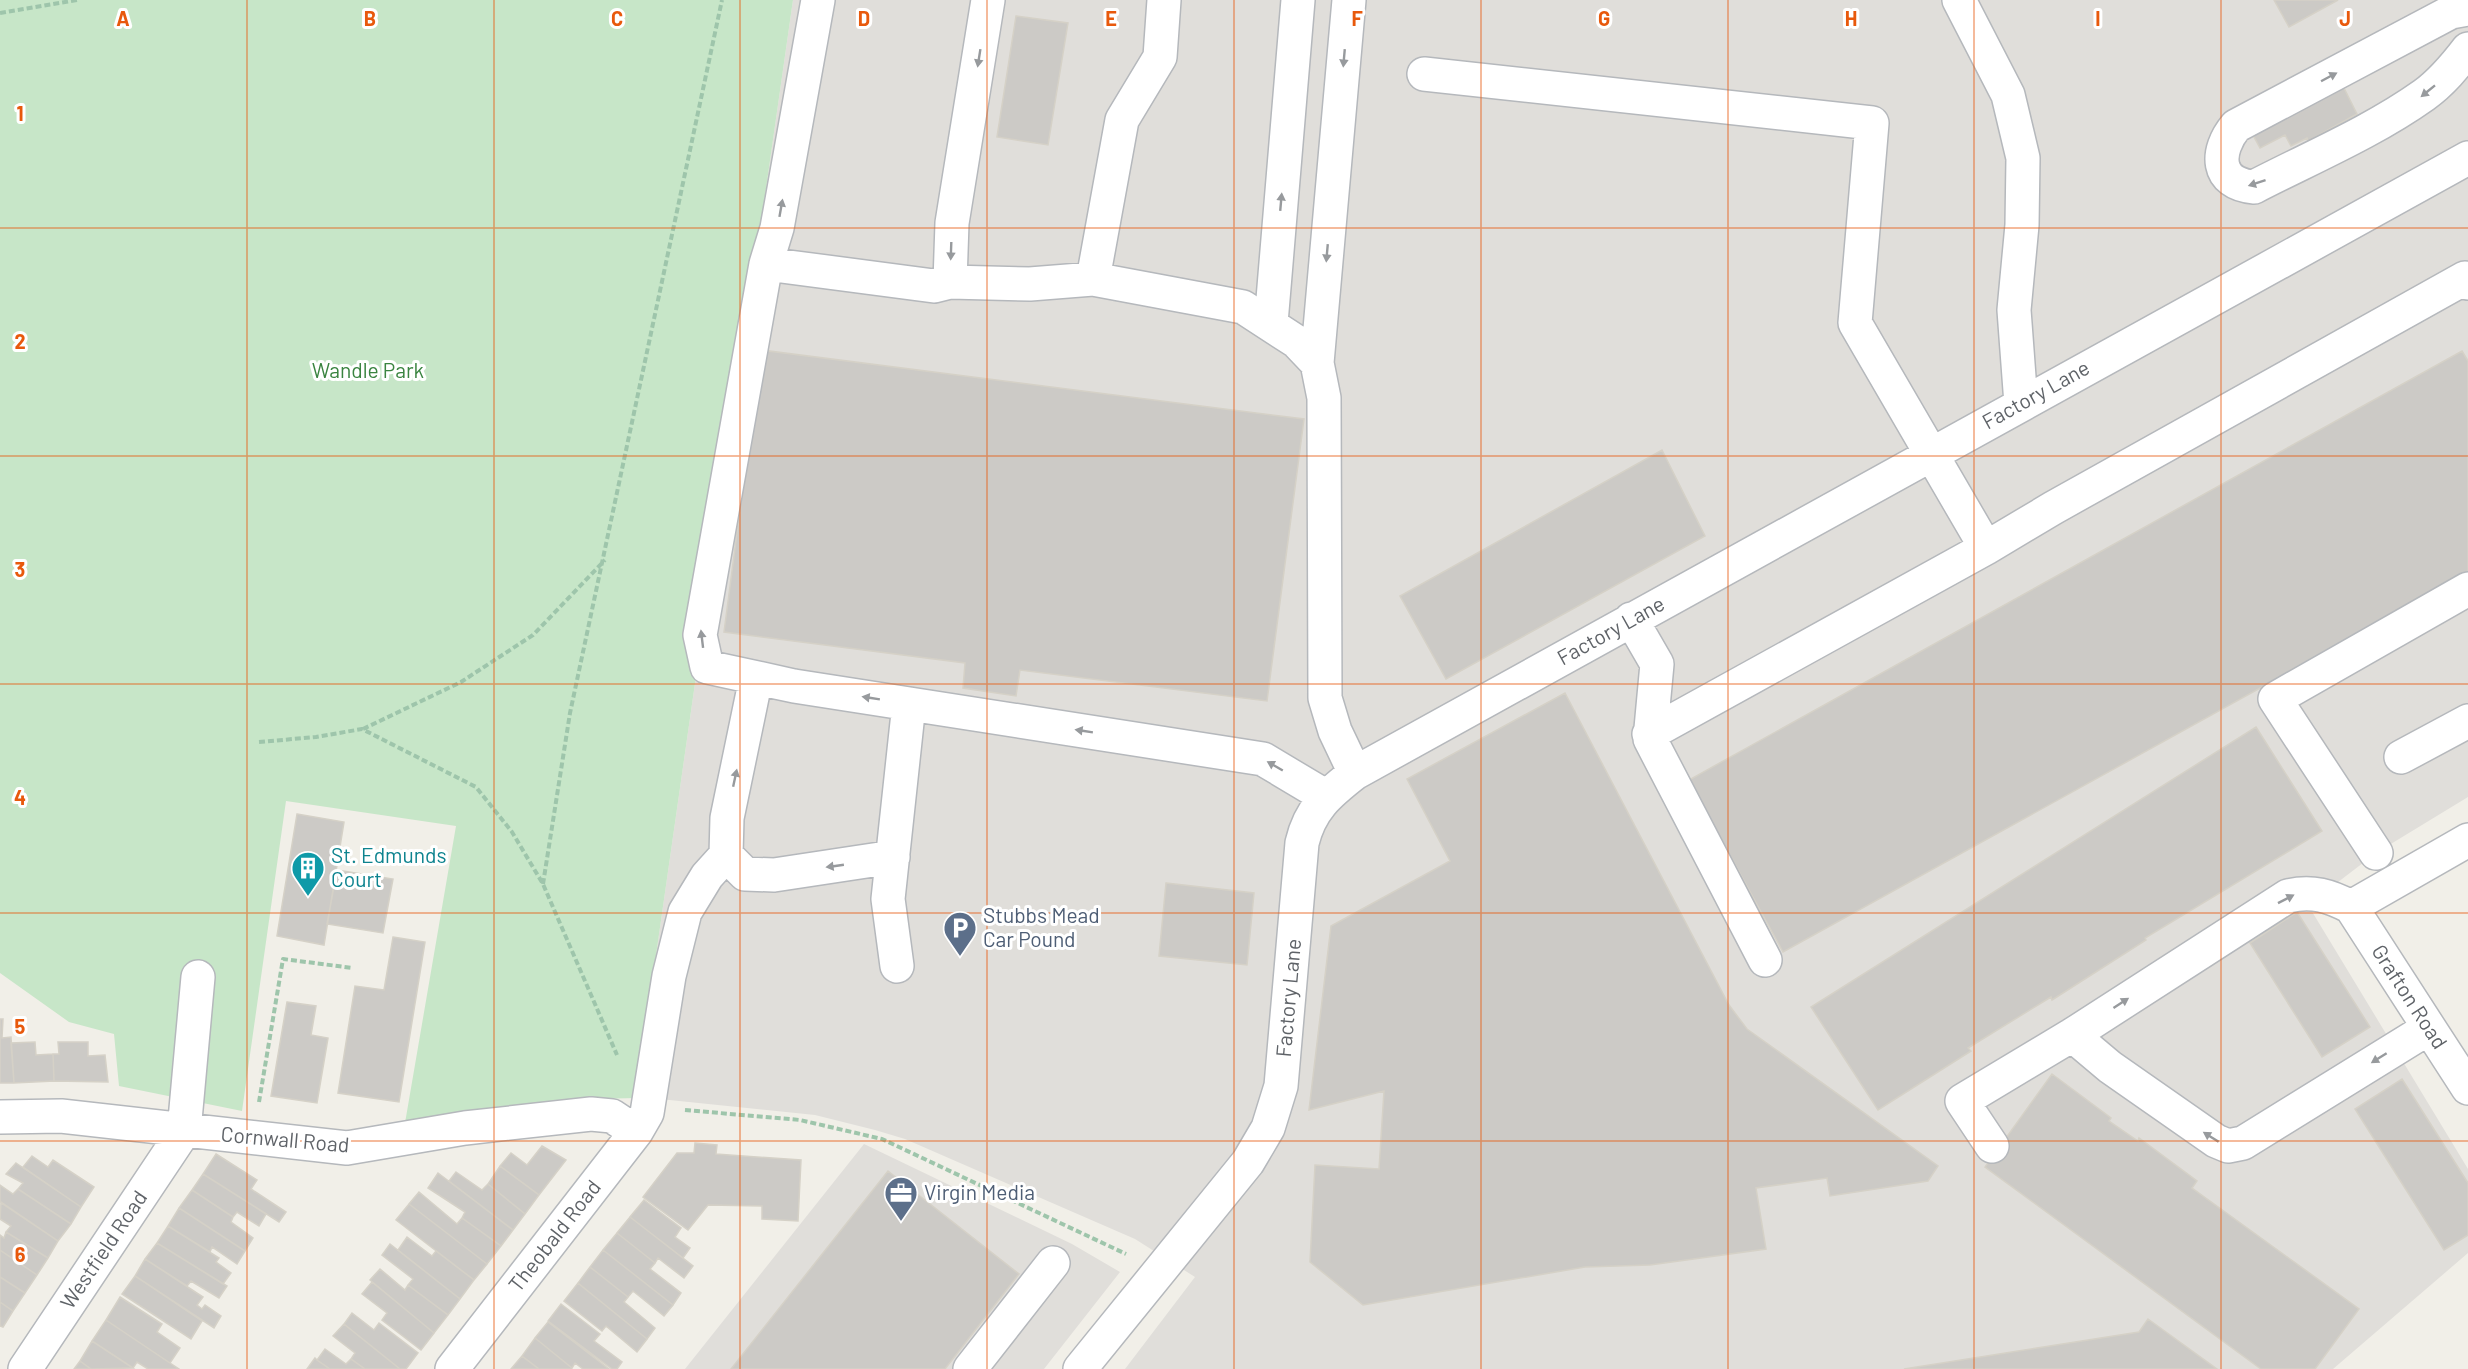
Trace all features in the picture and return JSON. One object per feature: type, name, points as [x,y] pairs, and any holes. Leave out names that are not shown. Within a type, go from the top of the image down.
[{"type":"street","points":[[818,0],[777,228],[766,264],[700,634],[707,667],[756,678],[909,704],[1263,759],[1325,796]]},
{"type":"street","points":[[950,282],[951,223],[988,0]]},
{"type":"street","points":[[1093,279],[1122,120],[1160,57],[1164,0]]},
{"type":"street","points":[[1272,323],[1298,0]]},
{"type":"street","points":[[1349,0],[1317,363],[1324,398],[1325,698],[1335,731],[1354,773]]},
{"type":"street","points":[[1959,0],[2008,94],[2023,158],[2022,225],[2014,310],[2021,404]]},
{"type":"street","points":[[2468,9],[2451,12],[2236,126],[2225,139],[2224,145],[2222,165],[2228,177],[2238,186],[2254,187],[2370,127],[2424,95],[2448,74],[2468,49]]},
{"type":"street","points":[[1424,74],[1872,123],[1855,323],[1986,548]]},
{"type":"street","name":"Factory Lane","points":[[1080,1369],[1260,1145],[1276,1106],[1281,1086],[1302,843],[1310,818],[1325,796],[1354,773],[2468,158]]},
{"type":"street","points":[[766,264],[934,286],[950,282],[1030,284],[1093,279],[1243,307],[1272,323],[1297,342],[1317,363]]},
{"type":"street","points":[[1649,734],[1986,548],[2063,502],[2465,278],[2468,283]]},
{"type":"street","points":[[2376,853],[2275,699],[2468,589]]},
{"type":"street","points":[[1631,620],[1657,664],[1649,734],[1654,748],[1765,960]]},
{"type":"street","points":[[644,1114],[669,976],[685,912],[707,876],[726,855],[727,818],[756,678]]},
{"type":"street","points":[[897,966],[888,899],[909,704]]},
{"type":"street","points":[[2401,757],[2468,721]]},
{"type":"street","points":[[1992,1146],[1962,1101],[2072,1035],[2288,896],[2315,893],[2351,907],[2468,840]]},
{"type":"street","points":[[726,855],[745,874],[774,876],[892,857]]},
{"type":"street","name":"Grafton Road","points":[[2351,907],[2468,1088]]},
{"type":"street","points":[[184,1131],[198,976]]},
{"type":"street","points":[[2072,1035],[2110,1067],[2216,1141],[2228,1146],[2243,1143],[2429,1028]]},
{"type":"street","name":"Cornwall Road","points":[[0,1117],[61,1116],[347,1148],[465,1128],[591,1114],[612,1116],[644,1114]]},
{"type":"street","name":"Theobald Road","points":[[452,1369],[644,1114]]},
{"type":"street","name":"Westfield Road","points":[[25,1369],[184,1131]]},
{"type":"street","points":[[970,1369],[1053,1263]]},
{"type":"path","points":[[0,13],[77,0]]},
{"type":"path","points":[[543,884],[570,713],[605,559],[722,0]]},
{"type":"path","points":[[259,742],[316,737],[362,729],[461,682],[533,635],[605,559]]},
{"type":"path","points":[[362,729],[476,787],[512,832],[543,884],[615,1045],[620,1066]]},
{"type":"path","points":[[252,1138],[283,959],[353,968]]},
{"type":"path","points":[[644,1114],[660,1107],[800,1120],[882,1139],[1126,1253],[1152,1277]]},
{"type":"shaded area","points":[[793,0],[2468,0],[2468,797],[2376,853],[2308,905],[2468,1169],[2468,1253],[2333,1369],[1125,1369],[1195,1277],[1135,1239],[905,1139],[875,1130],[815,1115],[650,1098],[645,1032]]},
{"type":"shaded area","points":[[864,1144],[1072,1244],[1120,1272],[1044,1369],[685,1369]]},
{"type":"green space","name":"Wandle Park","points":[[0,0],[793,0],[645,1032],[638,1098],[591,1099],[405,1123],[456,826],[286,801],[242,1111],[119,1086],[114,1034],[69,1022],[0,973]]},
{"type":"building","points":[[2274,0],[2338,0],[2289,27]]},
{"type":"building","points":[[1016,16],[1068,23],[1048,145],[997,137]]},
{"type":"building","points":[[2343,86],[2357,114],[2308,141],[2307,138],[2291,146],[2285,135],[2260,148],[2253,135]]},
{"type":"building","points":[[761,350],[1304,419],[1267,701],[1020,670],[1016,696],[963,688],[965,663],[724,632]]},
{"type":"building","points":[[2462,351],[2468,361],[2468,573],[1783,952],[1689,780]]},
{"type":"building","points":[[1662,450],[1705,536],[1446,679],[1400,596]]},
{"type":"building","points":[[1565,693],[1729,1005],[1747,1029],[1938,1166],[1928,1181],[1830,1196],[1827,1178],[1756,1188],[1766,1249],[1650,1265],[1585,1267],[1363,1305],[1310,1262],[1315,1165],[1379,1169],[1384,1091],[1309,1110],[1331,926],[1450,861],[1407,779]]},
{"type":"building","points":[[2256,727],[2322,831],[2145,938],[2146,940],[2052,1000],[2051,997],[1968,1048],[1971,1051],[1878,1110],[1811,1007]]},
{"type":"building","name":"St. Edmunds Court","points":[[297,814],[344,822],[324,945],[277,936]]},
{"type":"building","points":[[337,870],[393,879],[383,933],[327,924]]},
{"type":"building","points":[[1166,883],[1254,893],[1247,965],[1159,956]]},
{"type":"building","points":[[2297,912],[2370,1027],[2322,1057],[2250,943]]},
{"type":"building","points":[[393,937],[425,942],[399,1102],[338,1093],[355,986],[384,990]]},
{"type":"building","points":[[287,1002],[316,1006],[311,1035],[328,1038],[317,1103],[271,1096]]},
{"type":"building","points":[[0,1019],[3,1019],[2,1038],[11,1037],[14,1083],[0,1083]]},
{"type":"building","points":[[35,1042],[36,1055],[53,1054],[54,1081],[14,1083],[11,1043]]},
{"type":"building","points":[[58,1042],[88,1042],[88,1056],[105,1055],[108,1082],[54,1081],[53,1054],[59,1054]]},
{"type":"building","points":[[2052,1074],[2111,1118],[2109,1121],[2138,1141],[2139,1138],[2197,1181],[2192,1188],[2359,1309],[2315,1369],[2261,1369],[1985,1167]]},
{"type":"building","points":[[2402,1079],[2468,1183],[2468,1235],[2444,1250],[2355,1109]]},
{"type":"building","points":[[695,1143],[717,1145],[716,1154],[801,1160],[798,1221],[762,1219],[762,1206],[708,1205],[688,1230],[643,1197],[677,1153],[694,1153]]},
{"type":"building","points":[[542,1146],[566,1160],[539,1195],[500,1166],[511,1153],[527,1165]]},
{"type":"building","points":[[216,1154],[257,1180],[251,1189],[286,1212],[279,1222],[203,1174]]},
{"type":"building","points":[[32,1156],[48,1167],[53,1160],[94,1187],[81,1207],[23,1167]]},
{"type":"building","points":[[16,1163],[81,1207],[71,1224],[18,1189],[23,1183],[6,1174]]},
{"type":"building","points":[[500,1166],[539,1195],[525,1214],[488,1184]]},
{"type":"building","name":"Virgin Media","points":[[888,1171],[1019,1274],[945,1369],[731,1369]]},
{"type":"building","points":[[456,1172],[482,1190],[488,1184],[525,1214],[513,1230],[449,1181]]},
{"type":"building","points":[[438,1173],[513,1230],[501,1246],[462,1218],[465,1212],[428,1188]]},
{"type":"building","points":[[203,1174],[266,1214],[259,1226],[237,1212],[233,1217],[192,1190]]},
{"type":"building","points":[[0,1185],[13,1194],[18,1189],[71,1224],[58,1241],[0,1202]]},
{"type":"building","points":[[192,1190],[233,1217],[231,1222],[253,1238],[245,1251],[179,1208]]},
{"type":"building","points":[[419,1192],[457,1224],[462,1218],[501,1246],[487,1264],[409,1204]]},
{"type":"building","points":[[644,1200],[681,1228],[675,1237],[690,1248],[683,1258],[630,1217]]},
{"type":"building","points":[[1,1202],[58,1241],[48,1258],[6,1232],[11,1226],[0,1219]]},
{"type":"building","points":[[409,1204],[487,1264],[474,1280],[396,1220]]},
{"type":"building","points":[[179,1208],[245,1251],[237,1264],[212,1247],[210,1252],[168,1226]]},
{"type":"building","points":[[630,1217],[693,1266],[684,1278],[658,1258],[655,1263],[617,1233]]},
{"type":"building","points":[[168,1226],[219,1258],[216,1262],[231,1273],[223,1284],[157,1243]]},
{"type":"building","points":[[6,1232],[48,1258],[37,1275],[0,1250],[0,1235],[4,1238]]},
{"type":"building","points":[[617,1233],[655,1263],[650,1269],[681,1293],[673,1305],[603,1250]]},
{"type":"building","points":[[407,1237],[432,1256],[436,1251],[474,1280],[460,1299],[398,1250]]},
{"type":"building","points":[[157,1243],[227,1286],[219,1298],[191,1281],[187,1286],[145,1259]]},
{"type":"building","points":[[390,1244],[460,1299],[448,1315],[408,1285],[413,1279],[382,1255]]},
{"type":"building","points":[[0,1250],[37,1275],[25,1293],[0,1277]]},
{"type":"building","points":[[603,1250],[673,1305],[664,1316],[633,1291],[628,1297],[590,1267]]},
{"type":"building","points":[[145,1259],[203,1297],[197,1305],[202,1309],[205,1305],[221,1316],[214,1328],[135,1276]]},
{"type":"building","points":[[590,1267],[628,1297],[624,1302],[655,1328],[647,1339],[578,1283]]},
{"type":"building","points":[[380,1269],[405,1290],[408,1285],[448,1315],[434,1333],[370,1280]]},
{"type":"building","points":[[135,1276],[202,1321],[191,1339],[122,1294]]},
{"type":"building","points":[[0,1277],[25,1293],[13,1311],[0,1302]]},
{"type":"building","points":[[372,1282],[434,1333],[421,1350],[382,1320],[387,1313],[362,1294]]},
{"type":"building","points":[[578,1283],[647,1339],[637,1352],[606,1326],[602,1331],[564,1301]]},
{"type":"building","points":[[120,1297],[162,1324],[157,1332],[180,1348],[170,1363],[106,1320]]},
{"type":"building","points":[[0,1302],[13,1311],[3,1327],[0,1326]]},
{"type":"building","points":[[561,1304],[600,1334],[594,1341],[622,1362],[617,1369],[612,1369],[548,1321]]},
{"type":"building","points":[[352,1313],[374,1330],[379,1323],[418,1353],[406,1369],[400,1369],[344,1324]]},
{"type":"building","points":[[2148,1319],[2217,1369],[1904,1369],[2139,1332]]},
{"type":"building","points":[[106,1320],[179,1369],[148,1369],[137,1362],[133,1368],[92,1341]]},
{"type":"building","points":[[548,1322],[609,1369],[583,1369],[575,1363],[572,1368],[535,1338]]},
{"type":"building","points":[[344,1324],[400,1369],[365,1369],[351,1359],[355,1353],[333,1336]]},
{"type":"building","points":[[535,1338],[572,1368],[539,1369],[522,1356]]},
{"type":"building","points":[[92,1341],[133,1368],[91,1369],[80,1361]]},
{"type":"building","points":[[325,1349],[346,1364],[351,1359],[365,1369],[330,1369],[317,1360]]},
{"type":"building","points":[[522,1356],[539,1369],[511,1369]]},
{"type":"building","points":[[315,1358],[317,1360],[330,1369],[307,1369]]},
{"type":"building","points":[[80,1361],[91,1369],[74,1369]]},
{"type":"place","name":"St. Edmunds Court","points":[[308,897]]},
{"type":"place","name":"Stubbs Mead Car Pound","points":[[960,957]]},
{"type":"place","name":"Virgin Media","points":[[901,1222]]}]
